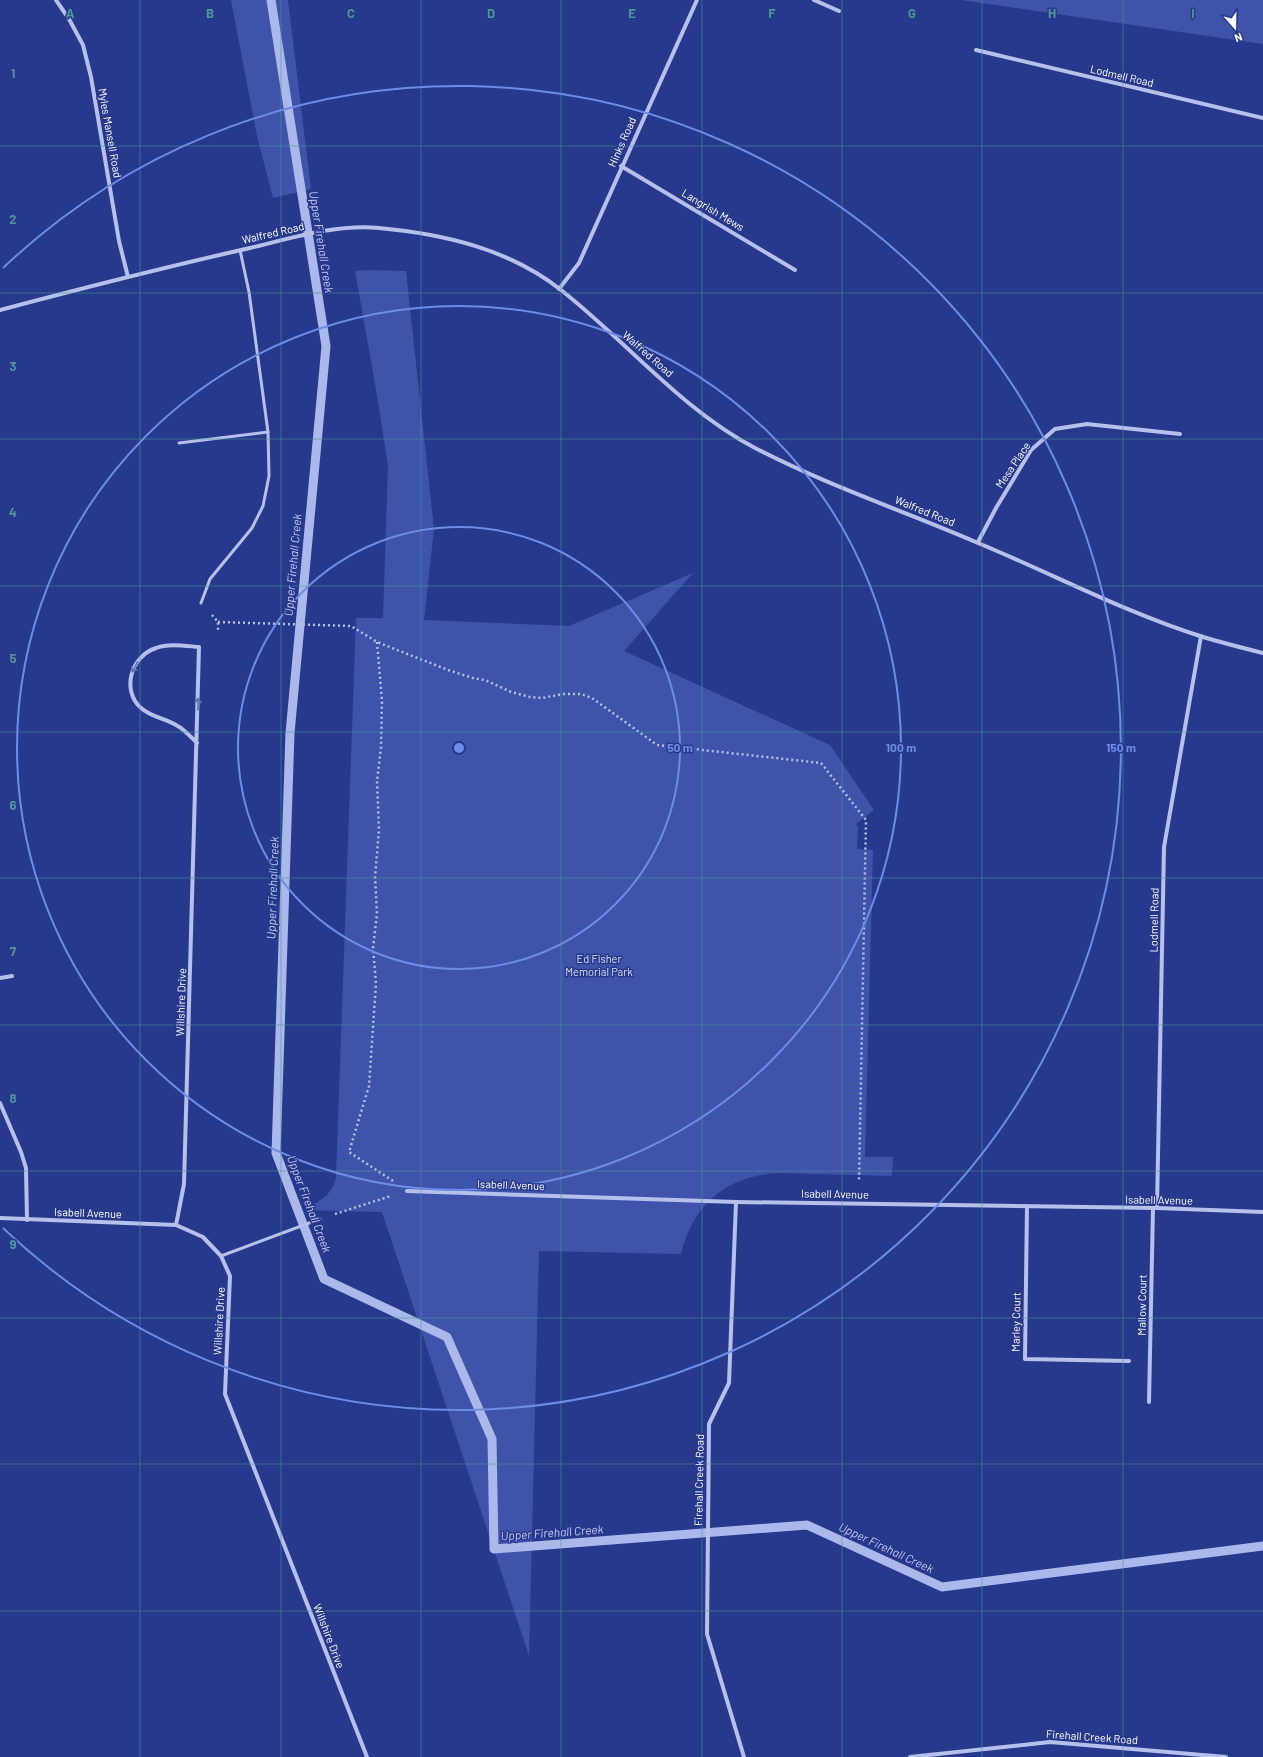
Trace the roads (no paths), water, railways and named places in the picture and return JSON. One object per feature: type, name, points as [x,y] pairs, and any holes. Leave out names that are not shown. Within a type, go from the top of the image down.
[{"type":"street","name":"Myles Mansell Road","points":[[56,0],[83,44],[90,71],[119,241],[128,277]]},
{"type":"street","name":"Hinks Road","points":[[559,289],[578,263],[697,0]]},
{"type":"street","points":[[814,0],[839,11]]},
{"type":"street","name":"Lodmell Road","points":[[976,50],[1263,118]]},
{"type":"street","name":"Langrish Mews","points":[[621,166],[795,270]]},
{"type":"street","name":"Walfred Road","points":[[0,310],[128,277],[331,230],[376,228],[445,236],[487,249],[517,262],[559,289],[701,413],[748,444],[809,474],[978,542],[1133,610],[1201,636],[1263,653]]},
{"type":"street","name":"Mesa Place","points":[[978,542],[996,508],[1032,450],[1055,429],[1087,424],[1180,434]]},
{"type":"street","name":"Lodmell Road","points":[[1155,1208],[1164,848],[1201,636]]},
{"type":"street","name":"Willshire Drive","points":[[197,743],[178,726],[165,719],[151,716],[139,707],[132,694],[130,680],[134,666],[143,655],[156,648],[170,646],[199,647],[197,743],[184,1184],[176,1225],[202,1237],[221,1256],[230,1276],[225,1394],[367,1757]]},
{"type":"street","points":[[0,978],[12,976]]},
{"type":"street","points":[[0,1103],[21,1152],[26,1168],[27,1220]]},
{"type":"street","name":"Isabell Avenue","points":[[407,1191],[736,1202],[1155,1208],[1263,1212]]},
{"type":"street","name":"Firehall Creek Road","points":[[736,1202],[729,1383],[709,1424],[707,1634],[744,1757]]},
{"type":"street","name":"Marley Court","points":[[1027,1206],[1024,1359],[1128,1361]]},
{"type":"street","name":"Mallow Court","points":[[1149,1402],[1155,1208]]},
{"type":"street","name":"Isabell Avenue","points":[[0,1218],[176,1225]]},
{"type":"street","name":"Firehall Creek Road","points":[[910,1757],[1050,1742],[1226,1757]]},
{"type":"lane","points":[[201,603],[210,579],[252,528],[263,506],[269,476],[268,432],[249,292],[240,250]]},
{"type":"lane","points":[[179,443],[268,432]]},
{"type":"lane","points":[[221,1256],[320,1219]]},
{"type":"waterway","name":"Upper Firehall Creek","points":[[271,0],[326,346],[290,733],[276,1153],[324,1279],[447,1337],[492,1439],[494,1549],[807,1525],[942,1587],[1263,1546]]},
{"type":"park label","name":"Ed Fisher Memorial Park","points":[[599,965]]}]
